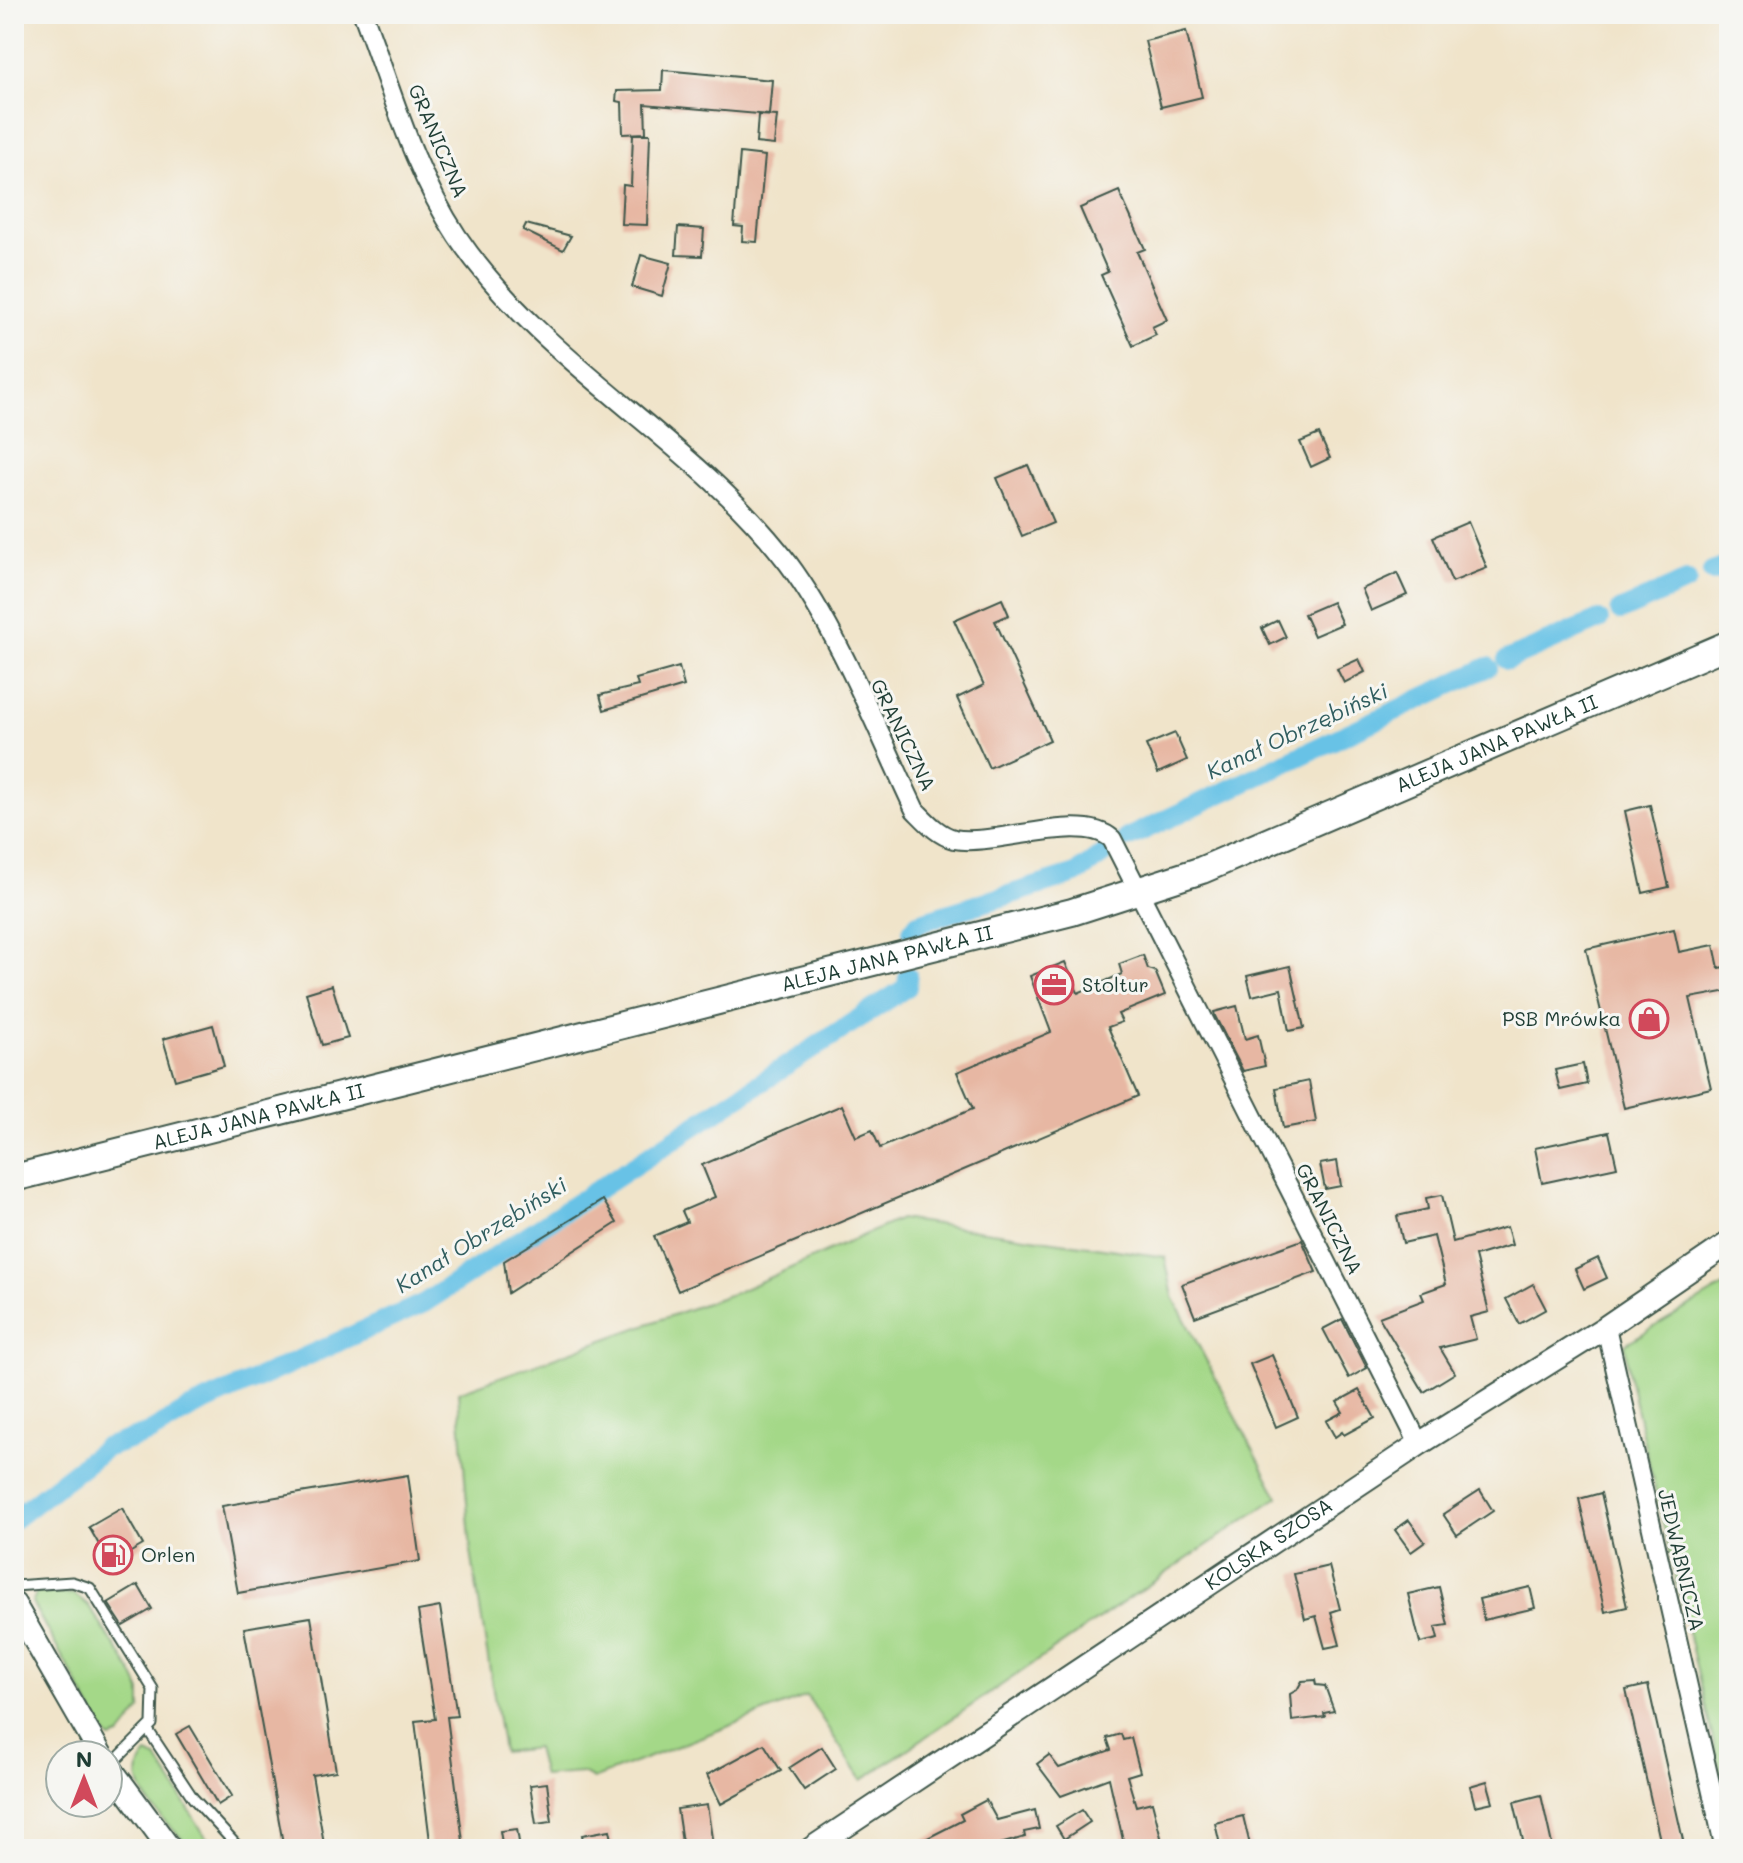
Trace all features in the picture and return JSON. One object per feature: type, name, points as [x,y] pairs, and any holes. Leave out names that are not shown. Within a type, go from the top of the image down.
[{"type":"main road","name":"ALEJA JANA PAWŁA II","points":[[14,1178],[997,932],[1136,891],[1216,864],[1729,644]]},
{"type":"street","name":"GRANICZNA","points":[[363,14],[429,187],[458,237],[520,312],[694,464],[756,525],[787,562],[814,601],[915,810],[931,827],[951,839],[979,840],[1072,829],[1105,832],[1112,839],[1419,1444]]},
{"type":"street","name":"KOLSKA SZOSA","points":[[811,1849],[1419,1444],[1606,1327],[1729,1243]]},
{"type":"street","name":"JEDWABNICZA","points":[[1606,1327],[1725,1849]]},
{"type":"street","points":[[14,1604],[92,1739]]},
{"type":"street","points":[[124,1787],[170,1849]]},
{"type":"lane","points":[[14,1586],[72,1582],[90,1588],[153,1689],[155,1705],[148,1730],[124,1752]]},
{"type":"lane","points":[[148,1730],[193,1798],[240,1849]]},
{"type":"green space","points":[[900,1219],[1165,1257],[1173,1297],[1278,1497],[862,1780],[807,1696],[593,1779],[582,1773],[543,1776],[536,1748],[503,1752],[471,1552],[458,1392],[737,1292]]},
{"type":"green space","points":[[1729,1283],[1729,1809],[1629,1377],[1625,1344]]},
{"type":"green space","points":[[37,1592],[74,1594],[88,1605],[131,1670],[141,1691],[141,1709],[120,1736],[111,1739],[105,1733],[32,1603]]},
{"type":"green space","points":[[147,1754],[157,1758],[204,1834],[217,1849],[192,1849],[151,1805],[139,1779],[140,1766]]},
{"type":"building","points":[[1186,31],[1202,97],[1161,107],[1145,41]]},
{"type":"building","points":[[663,70],[772,80],[769,115],[645,104],[646,133],[623,134],[622,102],[616,101],[617,91],[662,90]]},
{"type":"building","points":[[758,115],[777,116],[774,145],[756,143]]},
{"type":"building","points":[[633,134],[650,134],[647,225],[621,224],[623,185],[631,186]]},
{"type":"building","points":[[740,153],[765,156],[757,242],[742,241],[743,227],[734,226]]},
{"type":"building","points":[[1119,191],[1145,249],[1137,252],[1167,320],[1152,327],[1156,335],[1133,346],[1101,275],[1108,272],[1080,208]]},
{"type":"building","points":[[526,224],[571,236],[563,250],[523,230]]},
{"type":"building","points":[[678,227],[704,229],[702,256],[676,255]]},
{"type":"building","points":[[641,255],[671,263],[662,296],[632,287]]},
{"type":"building","points":[[1319,434],[1330,458],[1311,467],[1300,442]]},
{"type":"building","points":[[1028,465],[1053,523],[1022,536],[997,478]]},
{"type":"building","points":[[1468,522],[1487,568],[1452,582],[1433,537]]},
{"type":"building","points":[[1397,573],[1407,595],[1371,611],[1362,589]]},
{"type":"building","points":[[1002,599],[1009,615],[995,621],[1050,740],[989,768],[957,698],[984,685],[954,620]]},
{"type":"building","points":[[1332,602],[1342,624],[1314,636],[1304,614]]},
{"type":"building","points":[[1278,620],[1286,637],[1270,645],[1262,628]]},
{"type":"building","points":[[1359,659],[1365,672],[1344,683],[1337,669]]},
{"type":"building","points":[[679,667],[684,686],[604,710],[600,695],[638,686],[636,679]]},
{"type":"building","points":[[1175,733],[1187,760],[1158,773],[1146,745]]},
{"type":"building","points":[[1650,805],[1669,887],[1643,893],[1625,811]]},
{"type":"building","name":"PSB Mrówka","points":[[1674,929],[1679,952],[1714,945],[1719,968],[1729,966],[1729,991],[1690,998],[1711,1088],[1624,1108],[1586,949]]},
{"type":"building","points":[[1143,955],[1148,969],[1155,971],[1165,995],[1118,1014],[1122,1022],[1108,1027],[1138,1096],[678,1291],[654,1236],[687,1222],[682,1211],[715,1197],[702,1165],[842,1105],[856,1137],[872,1130],[880,1148],[973,1109],[957,1072],[1051,1032],[1030,976],[1065,962],[1078,993],[1122,974],[1119,964]]},
{"type":"building","points":[[1290,966],[1304,1028],[1289,1031],[1281,989],[1252,996],[1247,976]]},
{"type":"building","points":[[332,985],[348,1038],[322,1045],[306,993]]},
{"type":"building","points":[[1237,1006],[1245,1039],[1258,1035],[1265,1066],[1243,1071],[1215,1016],[1214,1012]]},
{"type":"building","points":[[213,1025],[224,1066],[175,1080],[163,1039]]},
{"type":"building","points":[[1583,1064],[1587,1084],[1560,1090],[1555,1070]]},
{"type":"building","points":[[1309,1081],[1316,1122],[1283,1128],[1276,1088]]},
{"type":"building","points":[[1609,1132],[1617,1167],[1542,1183],[1535,1148]]},
{"type":"building","points":[[1337,1161],[1341,1186],[1325,1189],[1320,1164]]},
{"type":"building","points":[[1442,1195],[1453,1242],[1507,1227],[1512,1245],[1475,1256],[1489,1312],[1470,1317],[1476,1339],[1440,1348],[1455,1373],[1424,1392],[1379,1317],[1424,1300],[1421,1293],[1446,1284],[1434,1236],[1403,1243],[1397,1216],[1428,1209],[1426,1198]]},
{"type":"building","points":[[603,1200],[617,1223],[508,1293],[504,1261]]},
{"type":"building","points":[[1302,1240],[1316,1272],[1195,1317],[1182,1284]]},
{"type":"building","points":[[1598,1258],[1607,1278],[1584,1289],[1575,1269]]},
{"type":"building","points":[[1533,1284],[1546,1309],[1519,1324],[1506,1299]]},
{"type":"building","points":[[1342,1319],[1367,1368],[1349,1378],[1323,1329]]},
{"type":"building","points":[[1272,1355],[1298,1417],[1276,1427],[1250,1364]]},
{"type":"building","points":[[1359,1390],[1375,1418],[1335,1437],[1326,1421],[1343,1412],[1337,1402]]},
{"type":"building","points":[[408,1475],[420,1561],[238,1593],[222,1506]]},
{"type":"building","points":[[1480,1490],[1493,1511],[1457,1535],[1443,1514]]},
{"type":"building","points":[[1601,1493],[1627,1607],[1605,1612],[1579,1499]]},
{"type":"building","points":[[122,1508],[143,1545],[110,1564],[89,1527]]},
{"type":"building","points":[[1409,1520],[1425,1542],[1411,1552],[1395,1530]]},
{"type":"building","points":[[1329,1566],[1340,1609],[1331,1612],[1340,1645],[1325,1648],[1316,1616],[1305,1619],[1294,1574]]},
{"type":"building","points":[[138,1585],[152,1609],[123,1626],[108,1603]]},
{"type":"building","points":[[1439,1587],[1448,1625],[1435,1627],[1438,1639],[1420,1643],[1408,1594]]},
{"type":"building","points":[[1530,1587],[1535,1608],[1484,1620],[1479,1599]]},
{"type":"building","points":[[440,1607],[457,1716],[447,1717],[464,1849],[431,1849],[415,1721],[435,1719],[418,1611]]},
{"type":"building","points":[[311,1617],[336,1771],[312,1775],[325,1849],[284,1849],[244,1628]]},
{"type":"building","points":[[1315,1680],[1316,1685],[1325,1686],[1334,1711],[1324,1713],[1325,1717],[1292,1721],[1290,1694],[1297,1690],[1302,1681]]},
{"type":"building","points":[[1648,1685],[1685,1849],[1662,1849],[1626,1690]]},
{"type":"building","points":[[190,1726],[232,1796],[218,1805],[176,1734]]},
{"type":"building","points":[[1121,1734],[1123,1740],[1131,1738],[1140,1772],[1127,1776],[1136,1806],[1152,1802],[1164,1849],[1125,1849],[1109,1778],[1061,1796],[1037,1764],[1049,1755],[1059,1768],[1111,1750],[1107,1738]]},
{"type":"building","points":[[764,1744],[781,1771],[721,1804],[707,1775]]},
{"type":"building","points":[[822,1747],[836,1769],[804,1790],[789,1768]]},
{"type":"building","points":[[1487,1781],[1493,1802],[1475,1806],[1470,1786]]},
{"type":"building","points":[[547,1783],[552,1822],[536,1824],[530,1785]]},
{"type":"building","points":[[1541,1795],[1553,1849],[1525,1849],[1514,1802]]},
{"type":"building","points":[[986,1800],[997,1820],[1035,1810],[1039,1829],[1024,1832],[1025,1837],[993,1846],[994,1849],[906,1849],[963,1820],[960,1814]]},
{"type":"building","points":[[707,1805],[713,1845],[683,1849],[677,1809]]},
{"type":"building","points":[[1082,1810],[1090,1822],[1064,1839],[1056,1826]]},
{"type":"building","points":[[1243,1816],[1251,1849],[1221,1849],[1215,1823]]},
{"type":"building","points":[[517,1829],[520,1849],[503,1849],[500,1831]]},
{"type":"building","points":[[610,1830],[614,1849],[585,1849],[582,1835]]},
{"type":"waterway","name":"Kanał Obrzębiński","points":[[1712,572],[1729,565]]},
{"type":"waterway","name":"Kanał Obrzębiński","points":[[1620,611],[1687,581]]},
{"type":"waterway","name":"Kanał Obrzębiński","points":[[1507,660],[1599,620]]},
{"type":"waterway","name":"Kanał Obrzębiński","points":[[1127,838],[1488,667]]},
{"type":"waterway","name":"Kanał Obrzębiński","points":[[912,931],[918,923],[1076,874],[1105,853]]},
{"type":"waterway","name":"Kanał Obrzębiński","points":[[14,1519],[105,1448],[149,1433],[190,1409],[424,1303],[907,987],[908,977]]},
{"type":"place","name":"Stoltur","points":[[1054,985]]},
{"type":"place","name":"PSB Mrówka","points":[[1649,1019]]},
{"type":"place","name":"Orlen","points":[[113,1555]]}]
